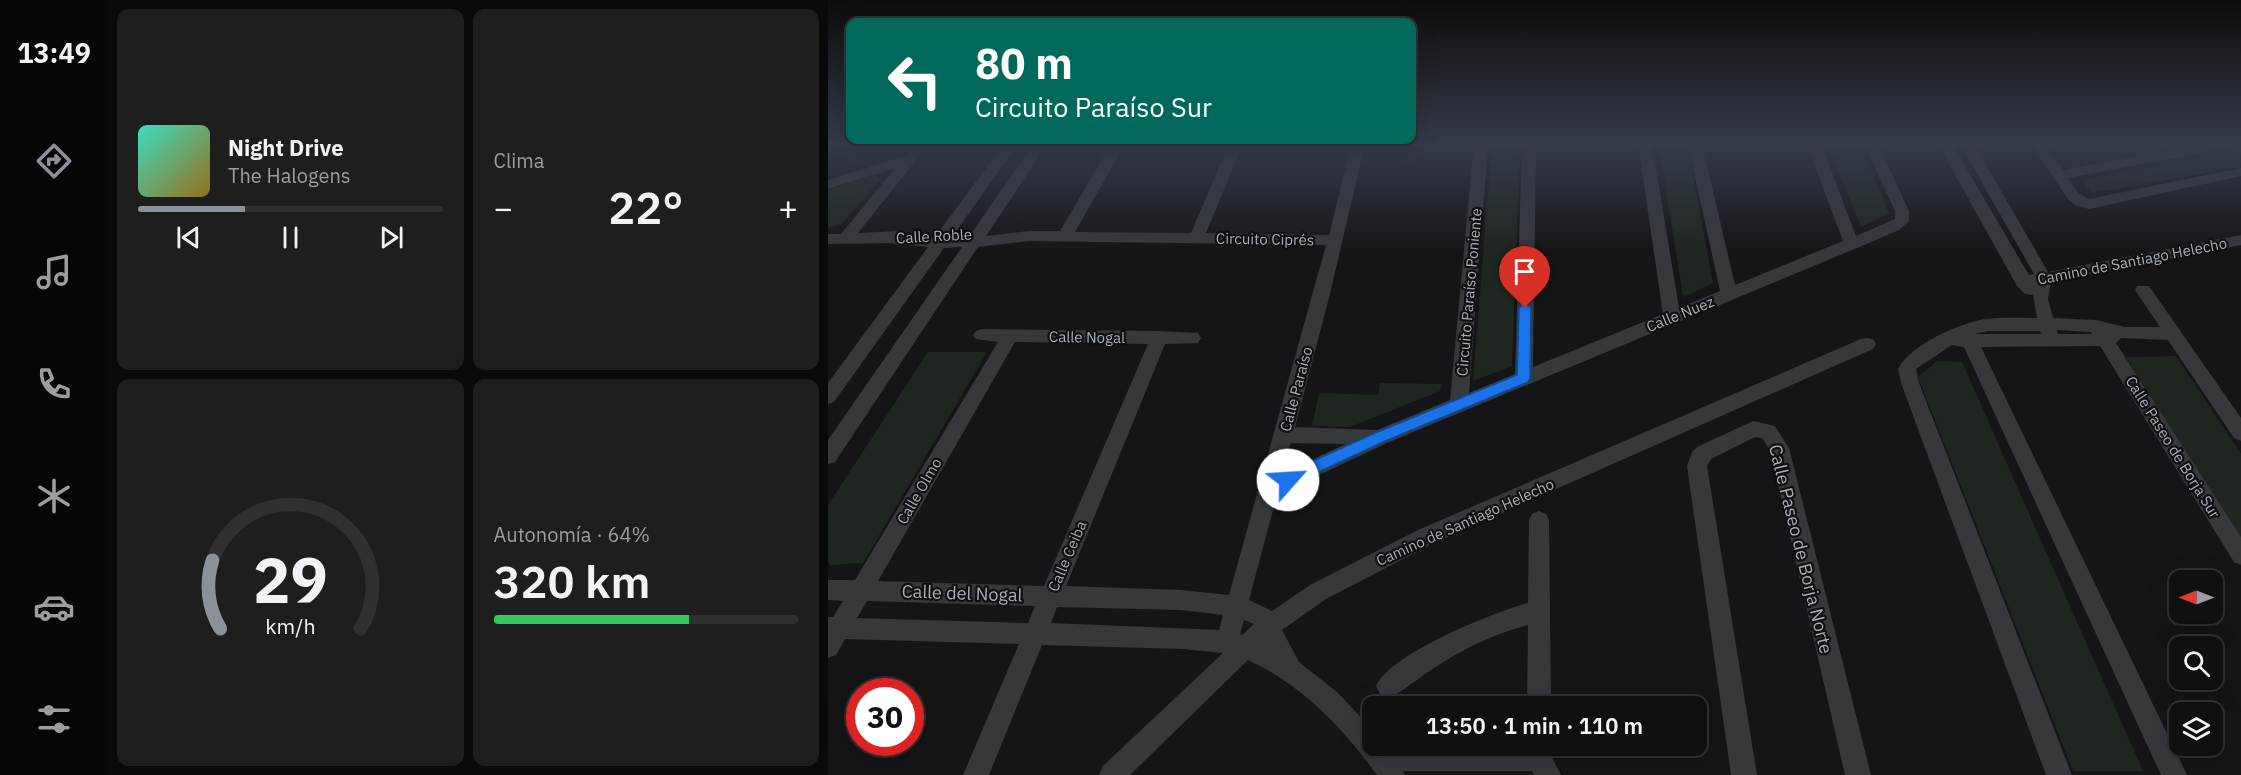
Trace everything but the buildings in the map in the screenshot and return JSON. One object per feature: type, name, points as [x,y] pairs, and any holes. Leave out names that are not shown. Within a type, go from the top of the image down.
[{"type":"street","points":[[828,185],[843,180]]},
{"type":"street","points":[[845,239],[893,180]]},
{"type":"street","points":[[828,397],[985,180]]},
{"type":"street","points":[[828,456],[1016,180]]},
{"type":"street","points":[[1064,237],[1097,180]]},
{"type":"street","name":"Circuito Ciprés","points":[[1196,238],[1221,180]]},
{"type":"street","name":"Calle Paraíso","points":[[1237,645],[1237,606],[1322,294],[1349,180]]},
{"type":"street","name":"Circuito Paraíso Poniente","points":[[1459,404],[1478,180]]},
{"type":"street","points":[[1524,378],[1528,180]]},
{"type":"street","points":[[1651,180],[1672,317]]},
{"type":"street","points":[[1703,180],[1729,294]]},
{"type":"street","points":[[1828,180],[1852,244]]},
{"type":"street","name":"Calle Nuez","points":[[1269,489],[1380,437],[1852,244],[1902,221],[1902,211],[1888,180]]},
{"type":"street","points":[[1965,180],[2023,282],[2040,299]]},
{"type":"street","points":[[1988,180],[2044,278],[2040,299],[2049,331]]},
{"type":"street","points":[[2063,180],[2076,199],[2089,204],[2202,180]]},
{"type":"street","name":"Circuito Ciprés","points":[[977,237],[1008,240],[1028,236],[1334,240]]},
{"type":"street","name":"Calle Roble","points":[[828,239],[889,238],[903,242],[943,237],[977,237]]},
{"type":"street","name":"Camino de Santiago Helecho","points":[[2023,282],[2239,242]]},
{"type":"street","points":[[2143,290],[2241,433]]},
{"type":"street","points":[[2059,775],[1910,383],[1907,369],[1911,362],[1944,341],[1967,336],[2049,331],[2173,334]]},
{"type":"street","name":"Calle Paseo de Borja Sur","points":[[2101,333],[2241,555]]},
{"type":"street","name":"Calle Nogal","points":[[982,335],[1192,338]]},
{"type":"street","name":"Calle Olmo","points":[[832,634],[861,591],[1010,336]]},
{"type":"street","points":[[1967,336],[2174,775]]},
{"type":"street","name":"Calle Ceiba","points":[[976,775],[1159,337]]},
{"type":"street","name":"Camino de Santiago Helecho","points":[[1112,775],[1237,645],[1326,588],[1425,537],[1867,344]]},
{"type":"street","name":"Calle Paseo de Borja Norte","points":[[1744,775],[1697,466],[1699,458],[1704,453],[1753,429],[1762,429],[1768,431],[1779,448],[1858,775]]},
{"type":"street","name":"Calle Nuez","points":[[1283,435],[1380,437]]},
{"type":"street","points":[[1539,520],[1539,696]]},
{"type":"street","name":"Calle del Nogal","points":[[828,590],[1181,600],[1237,606],[1263,617],[1268,626]]},
{"type":"street","points":[[1388,686],[1413,667],[1485,626],[1539,611]]},
{"type":"street","points":[[1268,626],[1288,667]]},
{"type":"street","points":[[832,634],[1034,634],[1183,638],[1237,645],[1288,667],[1348,720],[1386,766],[1542,764]]},
{"type":"shaded area","points":[[859,180],[880,180],[842,224],[828,228],[828,190]]},
{"type":"shaded area","points":[[1489,180],[1519,180],[1512,366],[1473,381]]},
{"type":"shaded area","points":[[1665,180],[1694,180],[1713,283],[1683,297]]},
{"type":"shaded area","points":[[1842,180],[1875,180],[1889,214],[1861,227]]},
{"type":"shaded area","points":[[2082,180],[2165,180],[2091,193]]},
{"type":"shaded area","points":[[928,352],[987,352],[863,563],[830,565],[828,561],[828,505]]},
{"type":"shaded area","points":[[2176,356],[2241,454],[2241,542],[2126,357]]},
{"type":"shaded area","points":[[1937,361],[1962,362],[2143,771],[2073,771],[1918,377]]},
{"type":"shaded area","points":[[1380,383],[1442,384],[1440,391],[1350,427],[1312,426],[1319,393],[1378,395]]},
{"type":"route","points":[[1288,480],[1380,437],[1524,378],[1525,308]]}]
